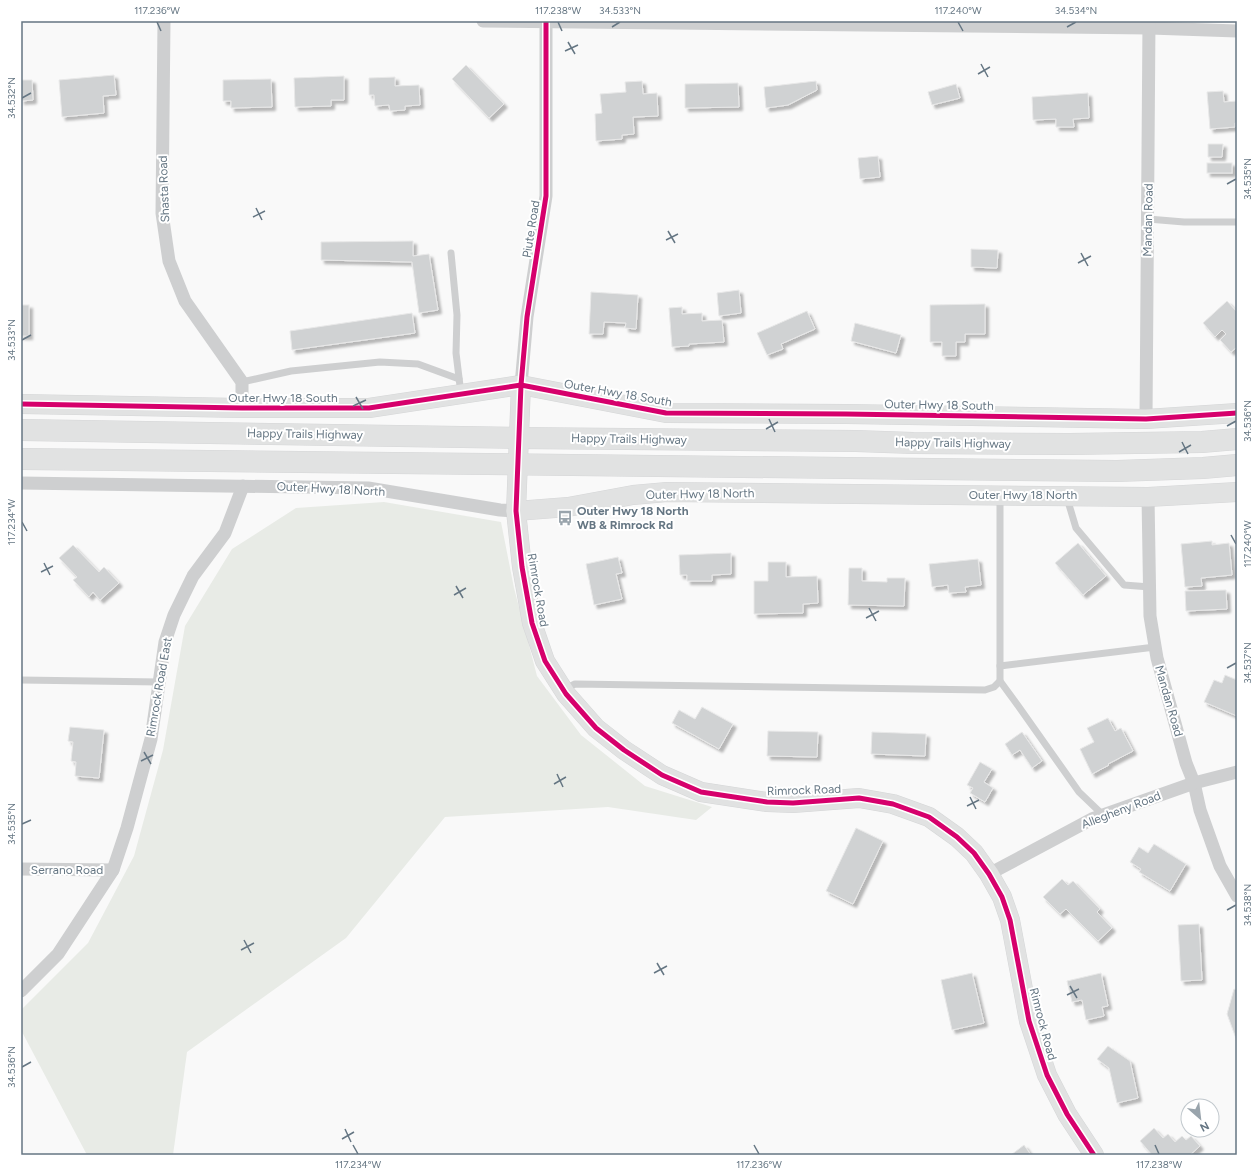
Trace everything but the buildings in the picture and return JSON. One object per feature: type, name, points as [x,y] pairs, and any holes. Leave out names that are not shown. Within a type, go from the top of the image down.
[{"type":"main road","name":"Happy Trails Highway","points":[[21,430],[913,443],[1061,444],[1202,442],[1237,439]]},
{"type":"main road","points":[[21,459],[1117,471],[1237,466]]},
{"type":"street","name":"Shasta Road","points":[[164,21],[162,213],[170,261],[185,301],[242,382]]},
{"type":"street","points":[[483,21],[1149,25],[1237,31]]},
{"type":"street","name":"Piute Road","points":[[518,438],[520,385],[527,317],[546,196],[546,22]]},
{"type":"street","name":"Mandan Road","points":[[1146,418],[1149,25]]},
{"type":"street","points":[[242,382],[242,408]]},
{"type":"street","name":"Outer Hwy 18 South","points":[[21,404],[242,408],[368,408],[460,386],[520,385],[666,413],[1146,418],[1237,413]]},
{"type":"street","name":"Rimrock Road","points":[[518,438],[516,511],[522,567],[532,623],[545,661],[563,690],[596,728],[624,750],[662,774],[701,792],[767,802],[793,803],[860,798],[893,804],[929,817],[963,843],[974,853],[990,874],[1002,897],[1010,920],[1029,1021],[1047,1075],[1067,1114],[1094,1155]]},
{"type":"street","name":"Outer Hwy 18 North","points":[[21,483],[368,488],[500,510],[516,511],[568,507],[633,495],[667,492],[1148,497],[1237,492]]},
{"type":"street","name":"Rimrock Road East","points":[[21,991],[58,954],[113,870],[127,828],[151,739],[165,642],[174,615],[193,576],[225,533],[243,486]]},
{"type":"street","name":"Mandan Road","points":[[1148,497],[1150,616],[1157,658],[1186,763],[1194,783],[1200,810],[1220,866],[1237,896]]},
{"type":"street","name":"Allegheny Road","points":[[990,874],[1092,819],[1194,783],[1237,772]]},
{"type":"street","name":"Serrano Road","points":[[21,870],[113,870]]},
{"type":"lane","points":[[1148,219],[1184,222],[1237,222]]},
{"type":"lane","points":[[451,254],[456,315],[456,353],[460,386]]},
{"type":"lane","points":[[242,382],[291,371],[380,362],[418,364],[460,386]]},
{"type":"lane","points":[[1000,495],[1000,681],[1079,792],[1103,815]]},
{"type":"lane","points":[[1067,495],[1076,528],[1124,585],[1150,587]]},
{"type":"lane","points":[[1000,666],[1155,647]]},
{"type":"lane","points":[[21,680],[159,682]]},
{"type":"lane","points":[[563,690],[575,684],[985,690],[994,687],[1000,681]]},
{"type":"shaded area","points":[[384,502],[501,522],[514,588],[537,676],[581,735],[645,786],[712,807],[696,820],[608,807],[445,817],[346,938],[187,1052],[173,1155],[87,1155],[21,1030],[21,1010],[88,943],[134,856],[163,750],[185,626],[232,549],[296,508]]},
{"type":"cycle path","points":[[546,22],[546,196],[527,317],[521,385],[516,511],[522,567],[532,623],[545,661],[566,694],[596,728],[624,750],[662,775],[701,792],[767,802],[793,803],[859,798],[893,804],[929,817],[957,837],[974,853],[989,874],[1002,897],[1010,920],[1029,1021],[1047,1075],[1067,1114],[1094,1155]]},
{"type":"cycle path","points":[[21,404],[242,408],[369,408],[521,385],[666,413],[846,414],[1146,419],[1237,413]]},
{"type":"place","name":"Outer Hwy 18 North WB & Rimrock Rd","points":[[565,518]]}]
